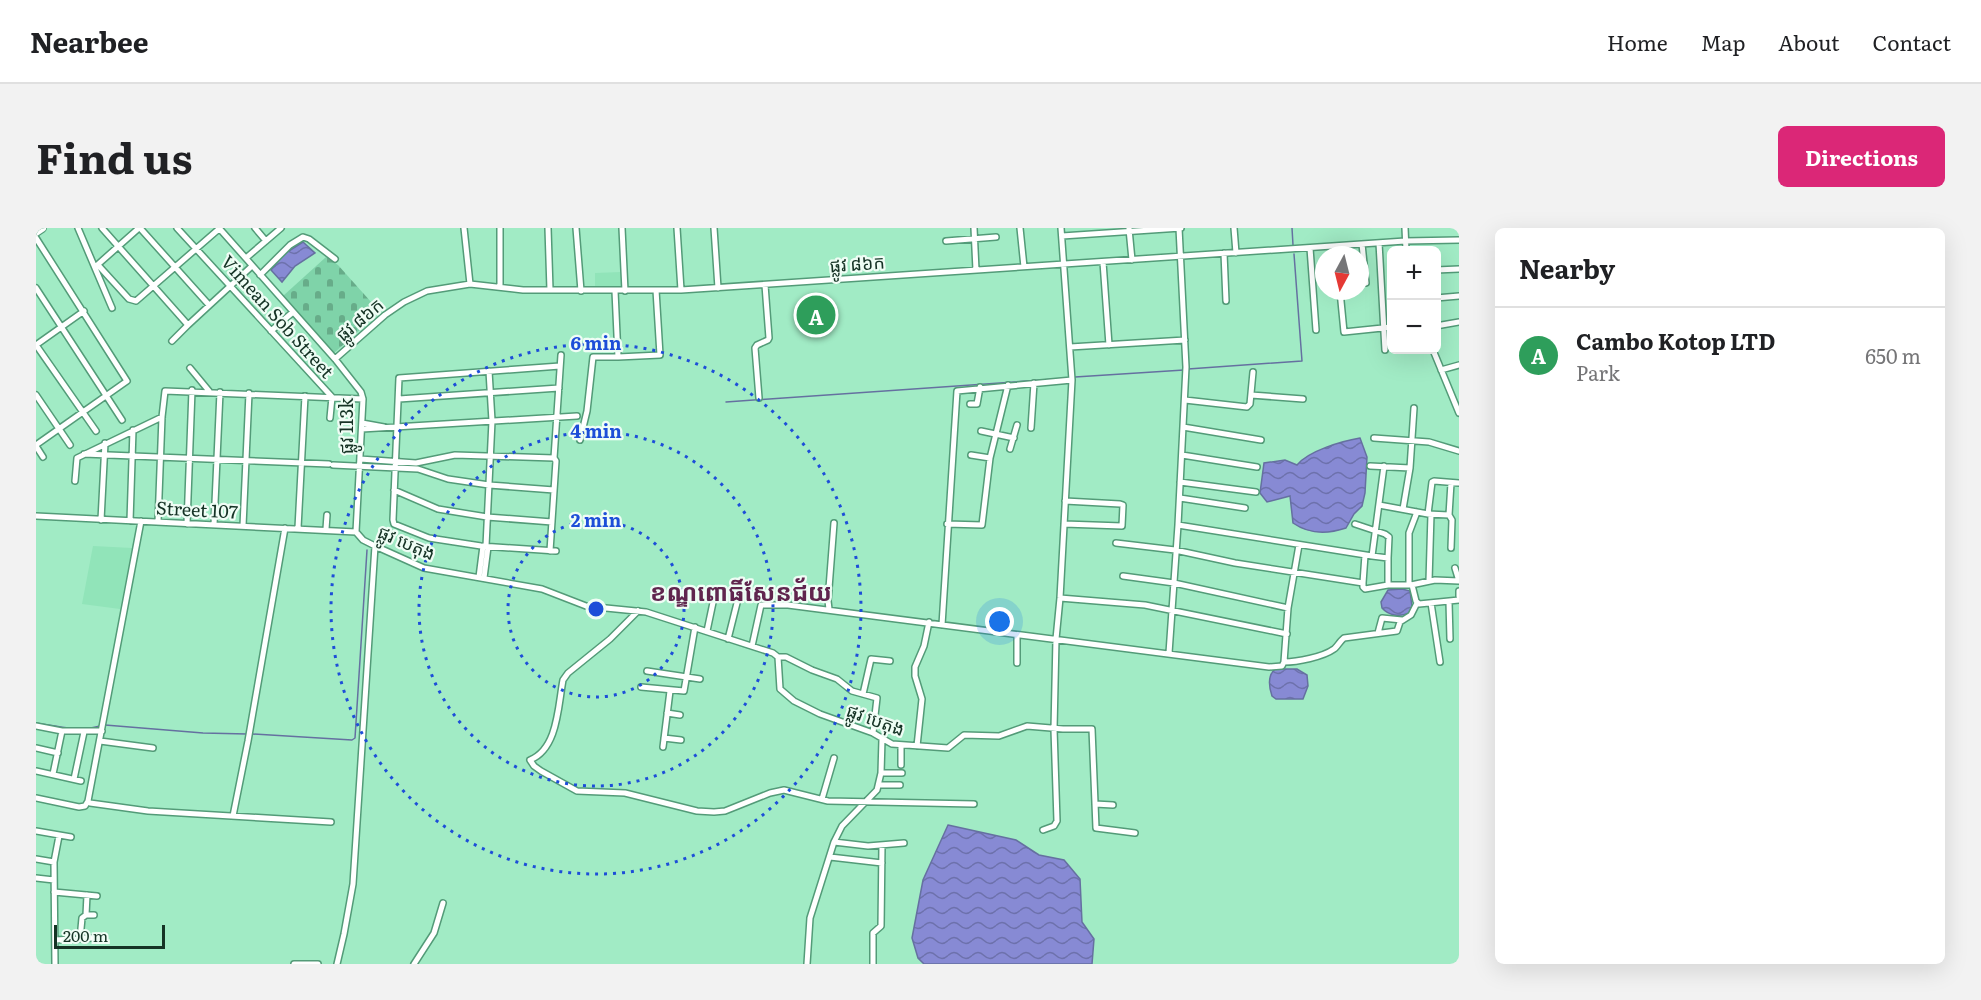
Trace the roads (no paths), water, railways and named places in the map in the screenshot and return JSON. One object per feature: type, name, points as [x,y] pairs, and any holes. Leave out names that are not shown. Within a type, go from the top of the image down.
[{"type":"highway","points":[[36,232],[42,228]]},
{"type":"street","points":[[78,228],[112,308]]},
{"type":"street","points":[[102,228],[188,325]]},
{"type":"street","points":[[96,266],[139,228],[208,305]]},
{"type":"street","name":"Vimean Sob Street","points":[[177,228],[332,397]]},
{"type":"street","points":[[96,266],[133,301],[136,301],[219,228]]},
{"type":"street","name":"ផ្លូវ 113k","points":[[219,228],[357,385],[363,399],[356,532]]},
{"type":"street","points":[[255,228],[266,241]]},
{"type":"street","points":[[246,258],[281,228]]},
{"type":"street","points":[[464,228],[470,284]]},
{"type":"street","points":[[500,228],[500,287]]},
{"type":"street","points":[[548,228],[550,290]]},
{"type":"street","points":[[576,228],[581,291]]},
{"type":"street","points":[[622,228],[625,291]]},
{"type":"street","points":[[677,228],[681,290]]},
{"type":"street","points":[[714,228],[718,288]]},
{"type":"street","points":[[974,228],[976,270]]},
{"type":"street","points":[[1020,228],[1024,267]]},
{"type":"street","points":[[1042,830],[1054,826],[1057,821],[1054,729],[1056,639],[1072,378],[1061,228]]},
{"type":"street","points":[[1062,236],[1180,228],[1186,374],[1169,653]]},
{"type":"street","points":[[1234,228],[1236,253]]},
{"type":"street","points":[[1405,228],[1406,246]]},
{"type":"street","points":[[1130,230],[1132,260]]},
{"type":"street","points":[[260,275],[290,245],[303,237],[335,259]]},
{"type":"street","points":[[946,241],[996,237]]},
{"type":"street","points":[[36,238],[128,381],[36,445],[43,456]]},
{"type":"street","name":"ផ្លូវ ៨៦ក","points":[[1337,246],[1459,240]]},
{"type":"street","points":[[1379,243],[1385,350]]},
{"type":"street","points":[[1310,248],[1316,330]]},
{"type":"street","name":"ផ្លូវ ៨៦ក","points":[[335,359],[385,315],[404,302],[428,291],[470,284],[581,291],[681,290],[1315,248]]},
{"type":"street","points":[[1224,254],[1226,301]]},
{"type":"street","points":[[1103,262],[1109,345]]},
{"type":"street","points":[[172,341],[252,266]]},
{"type":"street","points":[[1441,270],[1459,269]]},
{"type":"street","points":[[759,398],[755,348],[769,338],[765,285]]},
{"type":"street","points":[[36,288],[122,420]]},
{"type":"street","points":[[580,440],[587,411],[593,357],[660,355],[656,290]]},
{"type":"street","points":[[615,291],[618,357]]},
{"type":"street","points":[[1441,298],[1459,296]]},
{"type":"street","points":[[1341,300],[1344,332],[1387,328]]},
{"type":"street","points":[[84,311],[36,345],[96,431]]},
{"type":"street","points":[[271,332],[293,312]]},
{"type":"street","points":[[1441,325],[1459,322]]},
{"type":"street","points":[[1070,347],[1185,340]]},
{"type":"street","points":[[1434,354],[1459,413]]},
{"type":"street","points":[[560,366],[399,378],[394,524],[429,538],[486,546],[553,551],[552,522],[556,461],[554,458],[561,355]]},
{"type":"street","points":[[1441,370],[1459,365]]},
{"type":"street","points":[[190,368],[209,391]]},
{"type":"street","points":[[482,578],[491,455],[492,421],[489,371]]},
{"type":"street","points":[[1185,400],[1247,407],[1250,404],[1253,372]]},
{"type":"street","points":[[942,625],[956,393],[959,390],[980,387],[1072,378]]},
{"type":"street","points":[[1031,428],[1034,383]]},
{"type":"street","points":[[947,524],[982,525],[990,458],[1008,386]]},
{"type":"street","points":[[970,404],[977,404],[980,387]]},
{"type":"street","points":[[399,399],[559,388]]},
{"type":"street","points":[[158,522],[165,391],[192,390],[363,399]]},
{"type":"street","points":[[187,524],[192,390]]},
{"type":"street","points":[[214,525],[220,392]]},
{"type":"street","points":[[243,526],[249,393]]},
{"type":"street","points":[[36,395],[70,445]]},
{"type":"street","points":[[1251,395],[1303,399]]},
{"type":"street","points":[[298,528],[305,396]]},
{"type":"street","points":[[330,418],[332,397]]},
{"type":"street","points":[[1403,509],[1410,468],[1414,408]]},
{"type":"street","points":[[362,426],[378,425],[385,428],[398,428],[577,416]]},
{"type":"street","points":[[75,481],[76,460],[84,454],[162,417]]},
{"type":"street","points":[[1010,449],[1017,425]]},
{"type":"street","points":[[1183,427],[1261,440]]},
{"type":"street","points":[[130,521],[134,430]]},
{"type":"street","points":[[981,431],[1014,438]]},
{"type":"street","points":[[1374,438],[1429,442],[1459,451]]},
{"type":"street","points":[[101,520],[105,443]]},
{"type":"street","points":[[84,454],[360,466],[416,463],[455,455],[554,458]]},
{"type":"street","points":[[971,455],[990,458]]},
{"type":"street","points":[[1182,455],[1257,467]]},
{"type":"street","points":[[360,459],[427,472],[446,479],[554,490]]},
{"type":"street","points":[[427,472],[428,460]]},
{"type":"street","points":[[1370,466],[1410,468]]},
{"type":"street","points":[[1384,466],[1375,531],[1368,555],[1363,588],[1365,590],[1429,581],[1459,582]]},
{"type":"street","points":[[1180,482],[1256,492]]},
{"type":"street","points":[[1429,581],[1432,483],[1459,483]]},
{"type":"street","points":[[1451,483],[1449,515],[1452,520],[1451,548]]},
{"type":"street","points":[[394,490],[436,509],[487,517],[552,522]]},
{"type":"street","points":[[1180,498],[1245,508]]},
{"type":"street","points":[[1064,524],[1123,524],[1123,505],[1065,501]]},
{"type":"street","points":[[1379,505],[1449,515]]},
{"type":"street","points":[[1378,633],[1382,618],[1402,620],[1411,615],[1417,603],[1413,586],[1410,585],[1409,533],[1417,512]]},
{"type":"street","points":[[326,529],[327,515]]},
{"type":"street","name":"Street 107","points":[[36,516],[356,532]]},
{"type":"street","points":[[36,798],[79,807],[86,805],[88,801],[141,521]]},
{"type":"street","points":[[829,609],[834,523]]},
{"type":"street","points":[[1355,524],[1389,537],[1388,585]]},
{"type":"street","points":[[1178,525],[1388,558]]},
{"type":"street","points":[[233,816],[285,528]]},
{"type":"street","name":"ផ្លូវ បេតុង","points":[[356,532],[363,540],[424,568],[542,589],[585,606],[638,611],[668,617],[773,653],[778,657],[778,684],[781,692],[820,714],[873,733],[901,746],[948,748],[964,735],[996,736],[1027,726],[1092,729],[1096,828],[1135,832]]},
{"type":"street","points":[[1116,543],[1175,550],[1293,573],[1363,583]]},
{"type":"street","points":[[752,646],[761,605],[788,605],[1269,667],[1282,666],[1288,608],[1299,545]]},
{"type":"street","points":[[337,964],[345,934],[353,884],[375,546]]},
{"type":"street","points":[[1455,568],[1459,582]]},
{"type":"street","points":[[1123,576],[1174,583],[1288,608]]},
{"type":"street","points":[[1417,603],[1449,602],[1459,598],[1459,591]]},
{"type":"street","points":[[707,631],[715,593]]},
{"type":"street","points":[[1060,598],[1145,605],[1287,634]]},
{"type":"street","points":[[1449,602],[1450,639]]},
{"type":"street","points":[[728,639],[737,603]]},
{"type":"street","points":[[1431,603],[1440,662]]},
{"type":"street","points":[[638,611],[563,680],[550,743],[541,754],[530,760],[534,766],[577,791],[625,794],[697,811],[725,811],[770,793],[784,790],[822,799],[974,804]]},
{"type":"street","points":[[1284,662],[1295,662],[1335,649],[1344,638],[1397,631],[1402,620]]},
{"type":"street","points":[[917,746],[922,699],[915,668],[924,646],[929,622]]},
{"type":"street","points":[[641,687],[684,691],[695,627]]},
{"type":"street","points":[[1017,635],[1017,663]]},
{"type":"street","points":[[778,657],[786,657],[837,679],[848,689],[878,698],[873,733]]},
{"type":"street","points":[[863,694],[871,659],[890,661]]},
{"type":"street","points":[[647,670],[700,679]]},
{"type":"street","points":[[663,747],[670,691]]},
{"type":"street","points":[[667,713],[680,715]]},
{"type":"street","points":[[36,726],[62,731],[102,730]]},
{"type":"street","points":[[53,774],[62,731]]},
{"type":"street","points":[[74,779],[84,732]]},
{"type":"street","points":[[664,738],[681,740]]},
{"type":"street","points":[[807,964],[810,918],[834,842],[842,826],[879,785],[882,739]]},
{"type":"street","points":[[100,741],[153,747]]},
{"type":"street","points":[[900,765],[901,746]]},
{"type":"street","points":[[36,748],[58,753]]},
{"type":"street","points":[[822,799],[834,758]]},
{"type":"street","points":[[36,771],[81,781]]},
{"type":"street","points":[[881,773],[902,773]]},
{"type":"street","points":[[879,785],[900,785]]},
{"type":"street","points":[[88,801],[148,811],[331,822]]},
{"type":"street","points":[[1095,804],[1113,804]]},
{"type":"street","points":[[36,831],[71,837]]},
{"type":"street","points":[[55,964],[54,862],[59,836]]},
{"type":"street","points":[[834,842],[882,845],[904,843]]},
{"type":"street","points":[[873,964],[873,933],[881,924],[882,845]]},
{"type":"street","points":[[830,857],[882,863]]},
{"type":"street","points":[[36,859],[54,862]]},
{"type":"street","points":[[36,878],[54,880]]},
{"type":"street","points":[[54,892],[97,896]]},
{"type":"street","points":[[86,915],[87,895]]},
{"type":"street","points":[[414,964],[434,933],[443,903]]},
{"type":"street","points":[[80,939],[81,919],[86,915],[94,915]]},
{"type":"street","points":[[55,940],[92,938]]},
{"type":"street","points":[[294,964],[318,964]]},
{"type":"water","points":[[303,242],[315,253],[295,266],[282,282],[271,270],[284,254]]},
{"type":"water","points":[[1360,438],[1367,457],[1365,493],[1362,506],[1346,528],[1326,532],[1306,530],[1293,523],[1290,496],[1267,502],[1260,493],[1264,463],[1285,460],[1297,465],[1317,451]]},
{"type":"water","points":[[1388,590],[1410,591],[1412,607],[1409,613],[1395,615],[1385,611],[1381,602]]},
{"type":"water","points":[[1275,669],[1297,669],[1307,675],[1308,686],[1303,699],[1276,699],[1272,696],[1270,678]]},
{"type":"water","points":[[948,825],[1016,840],[1039,855],[1064,860],[1080,879],[1082,922],[1094,939],[1092,964],[924,964],[918,958],[912,938],[923,880]]},
{"type":"waterway","points":[[1292,228],[1293,245]]},
{"type":"waterway","points":[[1188,369],[1302,361],[1294,254]]},
{"type":"waterway","points":[[1075,377],[1184,370]]},
{"type":"waterway","points":[[726,402],[1070,378]]},
{"type":"waterway","points":[[252,734],[352,740],[355,738],[367,550]]},
{"type":"waterway","points":[[36,723],[76,728],[100,726]]},
{"type":"waterway","points":[[105,725],[247,734]]},
{"type":"place","name":"Cambo Kotop LTD","points":[[816,315]]},
{"type":"district","name":"ខណ្ឌពោធិ៍សែនជ័យ","points":[[741,590]]}]
